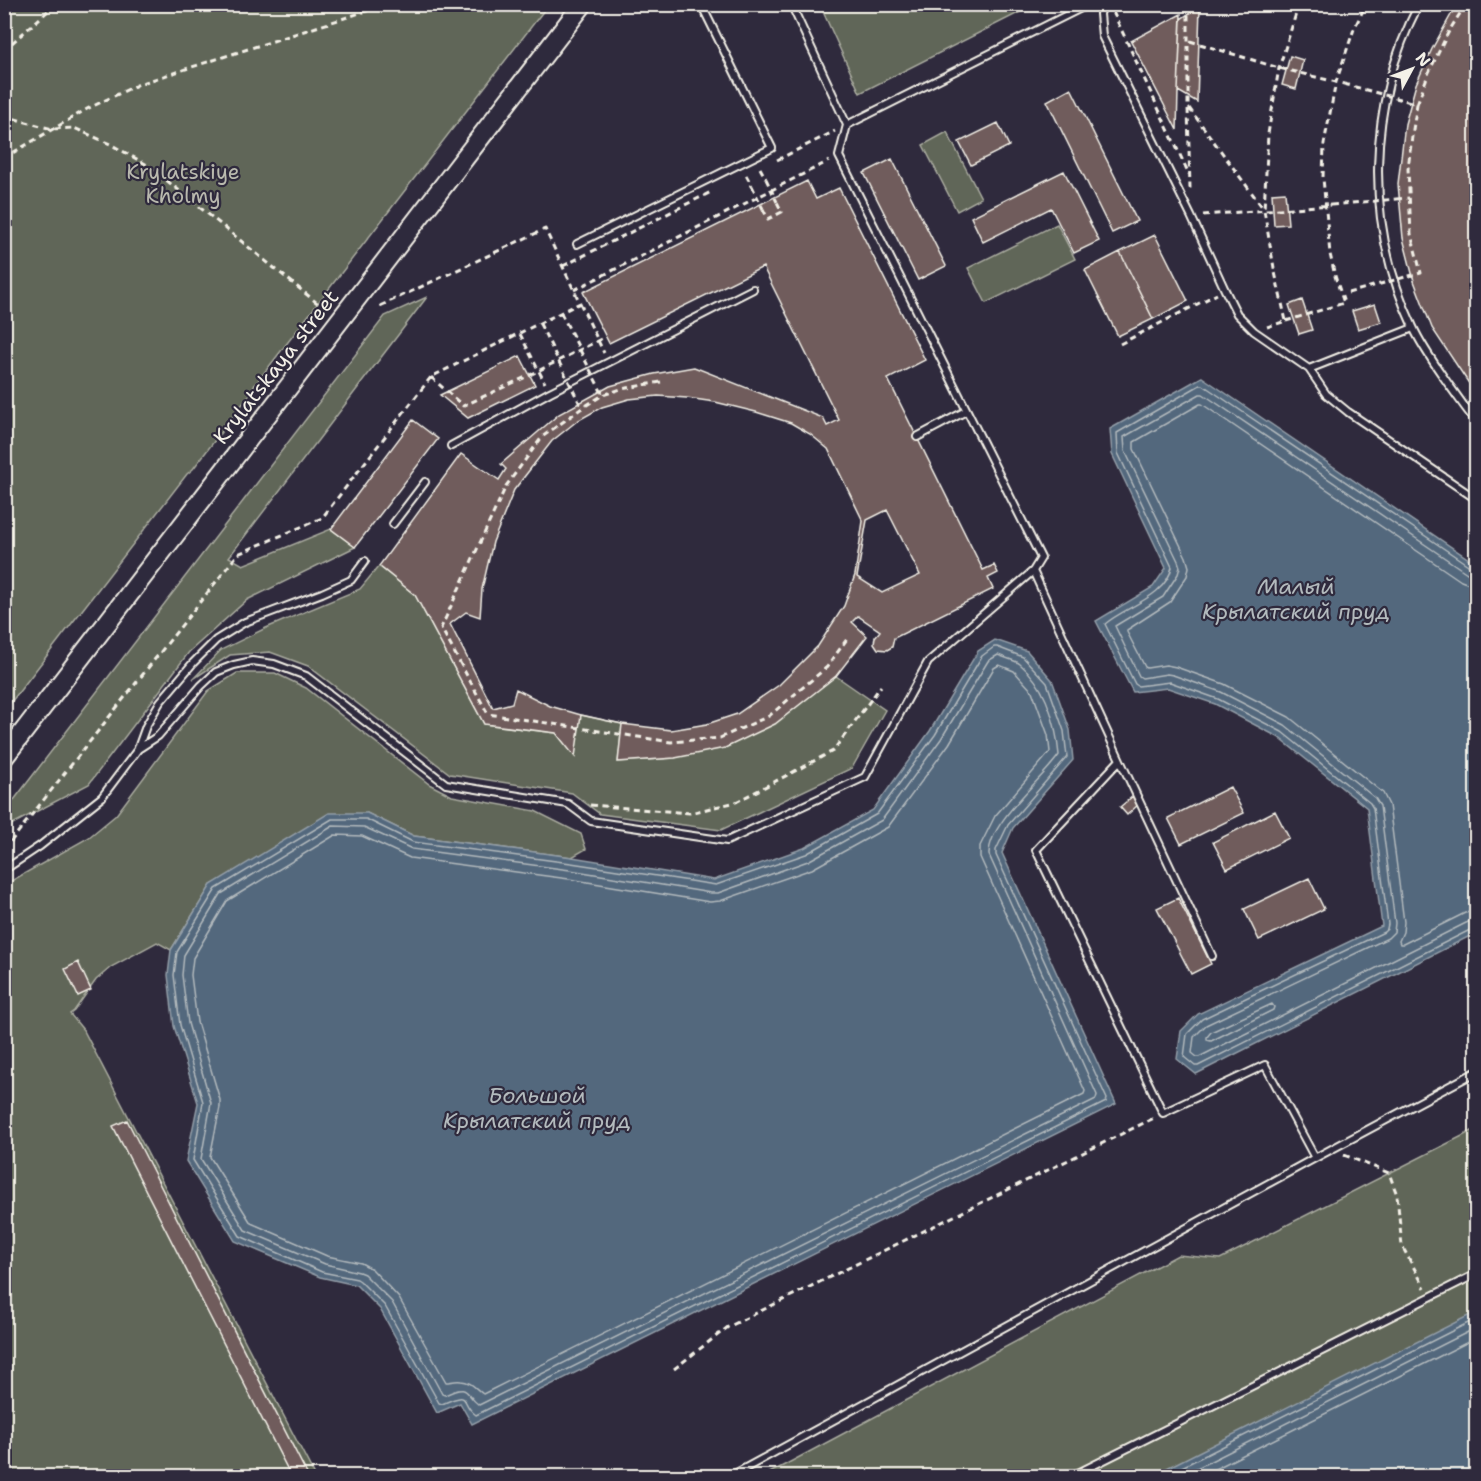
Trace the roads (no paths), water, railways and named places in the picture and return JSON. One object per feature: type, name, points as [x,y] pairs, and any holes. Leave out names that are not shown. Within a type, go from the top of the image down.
[{"type":"main road","name":"Krylatskaya street","points":[[4,757],[583,4]]},
{"type":"lane","points":[[577,244],[772,148],[701,4]]},
{"type":"lane","points":[[138,749],[158,736],[216,672],[234,664],[252,661],[274,664],[306,676],[446,784],[567,804],[591,821],[727,842],[865,777],[928,663],[1033,571],[1041,558],[839,156],[847,125],[791,4]]},
{"type":"lane","points":[[847,125],[1089,4]]},
{"type":"lane","points":[[1103,4],[1100,14],[1102,36],[1237,314],[1254,331],[1309,369],[1326,394],[1348,412],[1476,499]]},
{"type":"lane","points":[[1419,4],[1402,41],[1382,114],[1378,178],[1380,216],[1386,251],[1399,294],[1413,328],[1435,365],[1476,421]]},
{"type":"lane","points":[[451,446],[550,392],[753,289]]},
{"type":"lane","points":[[1309,369],[1413,328]]},
{"type":"lane","points":[[917,437],[966,411]]},
{"type":"lane","points":[[393,524],[425,482]]},
{"type":"lane","points":[[4,870],[40,846],[102,797],[138,749],[146,726],[160,702],[216,640],[245,622],[351,580],[365,561]]},
{"type":"lane","points":[[1033,571],[1212,956]]},
{"type":"lane","points":[[1120,760],[1036,850],[1163,1113],[1265,1065],[1315,1158]]},
{"type":"lane","points":[[731,1476],[1476,1072]]},
{"type":"lane","points":[[1072,1476],[1476,1274]]},
{"type":"water","name":"Малый Крылатский пруд","points":[[1202,377],[1476,564],[1476,933],[1196,1074],[1177,1059],[1181,1031],[1198,1014],[1382,926],[1367,808],[1278,737],[1215,704],[1168,688],[1133,692],[1096,621],[1153,587],[1166,568],[1112,454],[1110,429]]},
{"type":"water","name":"Большой Крылатский пруд","points":[[995,640],[1027,651],[1052,680],[1070,730],[1073,760],[1013,828],[1002,853],[1116,1104],[472,1424],[460,1403],[437,1413],[380,1309],[356,1285],[320,1277],[235,1241],[186,1161],[198,1103],[174,1026],[168,975],[171,950],[211,885],[329,813],[367,813],[414,836],[572,857],[714,880],[804,848],[873,810],[930,731],[978,651]]},
{"type":"water","points":[[1476,1312],[1476,1476],[1151,1476]]},
{"type":"park label","name":"Krylatskiye Kholmy","points":[[183,184]]}]
